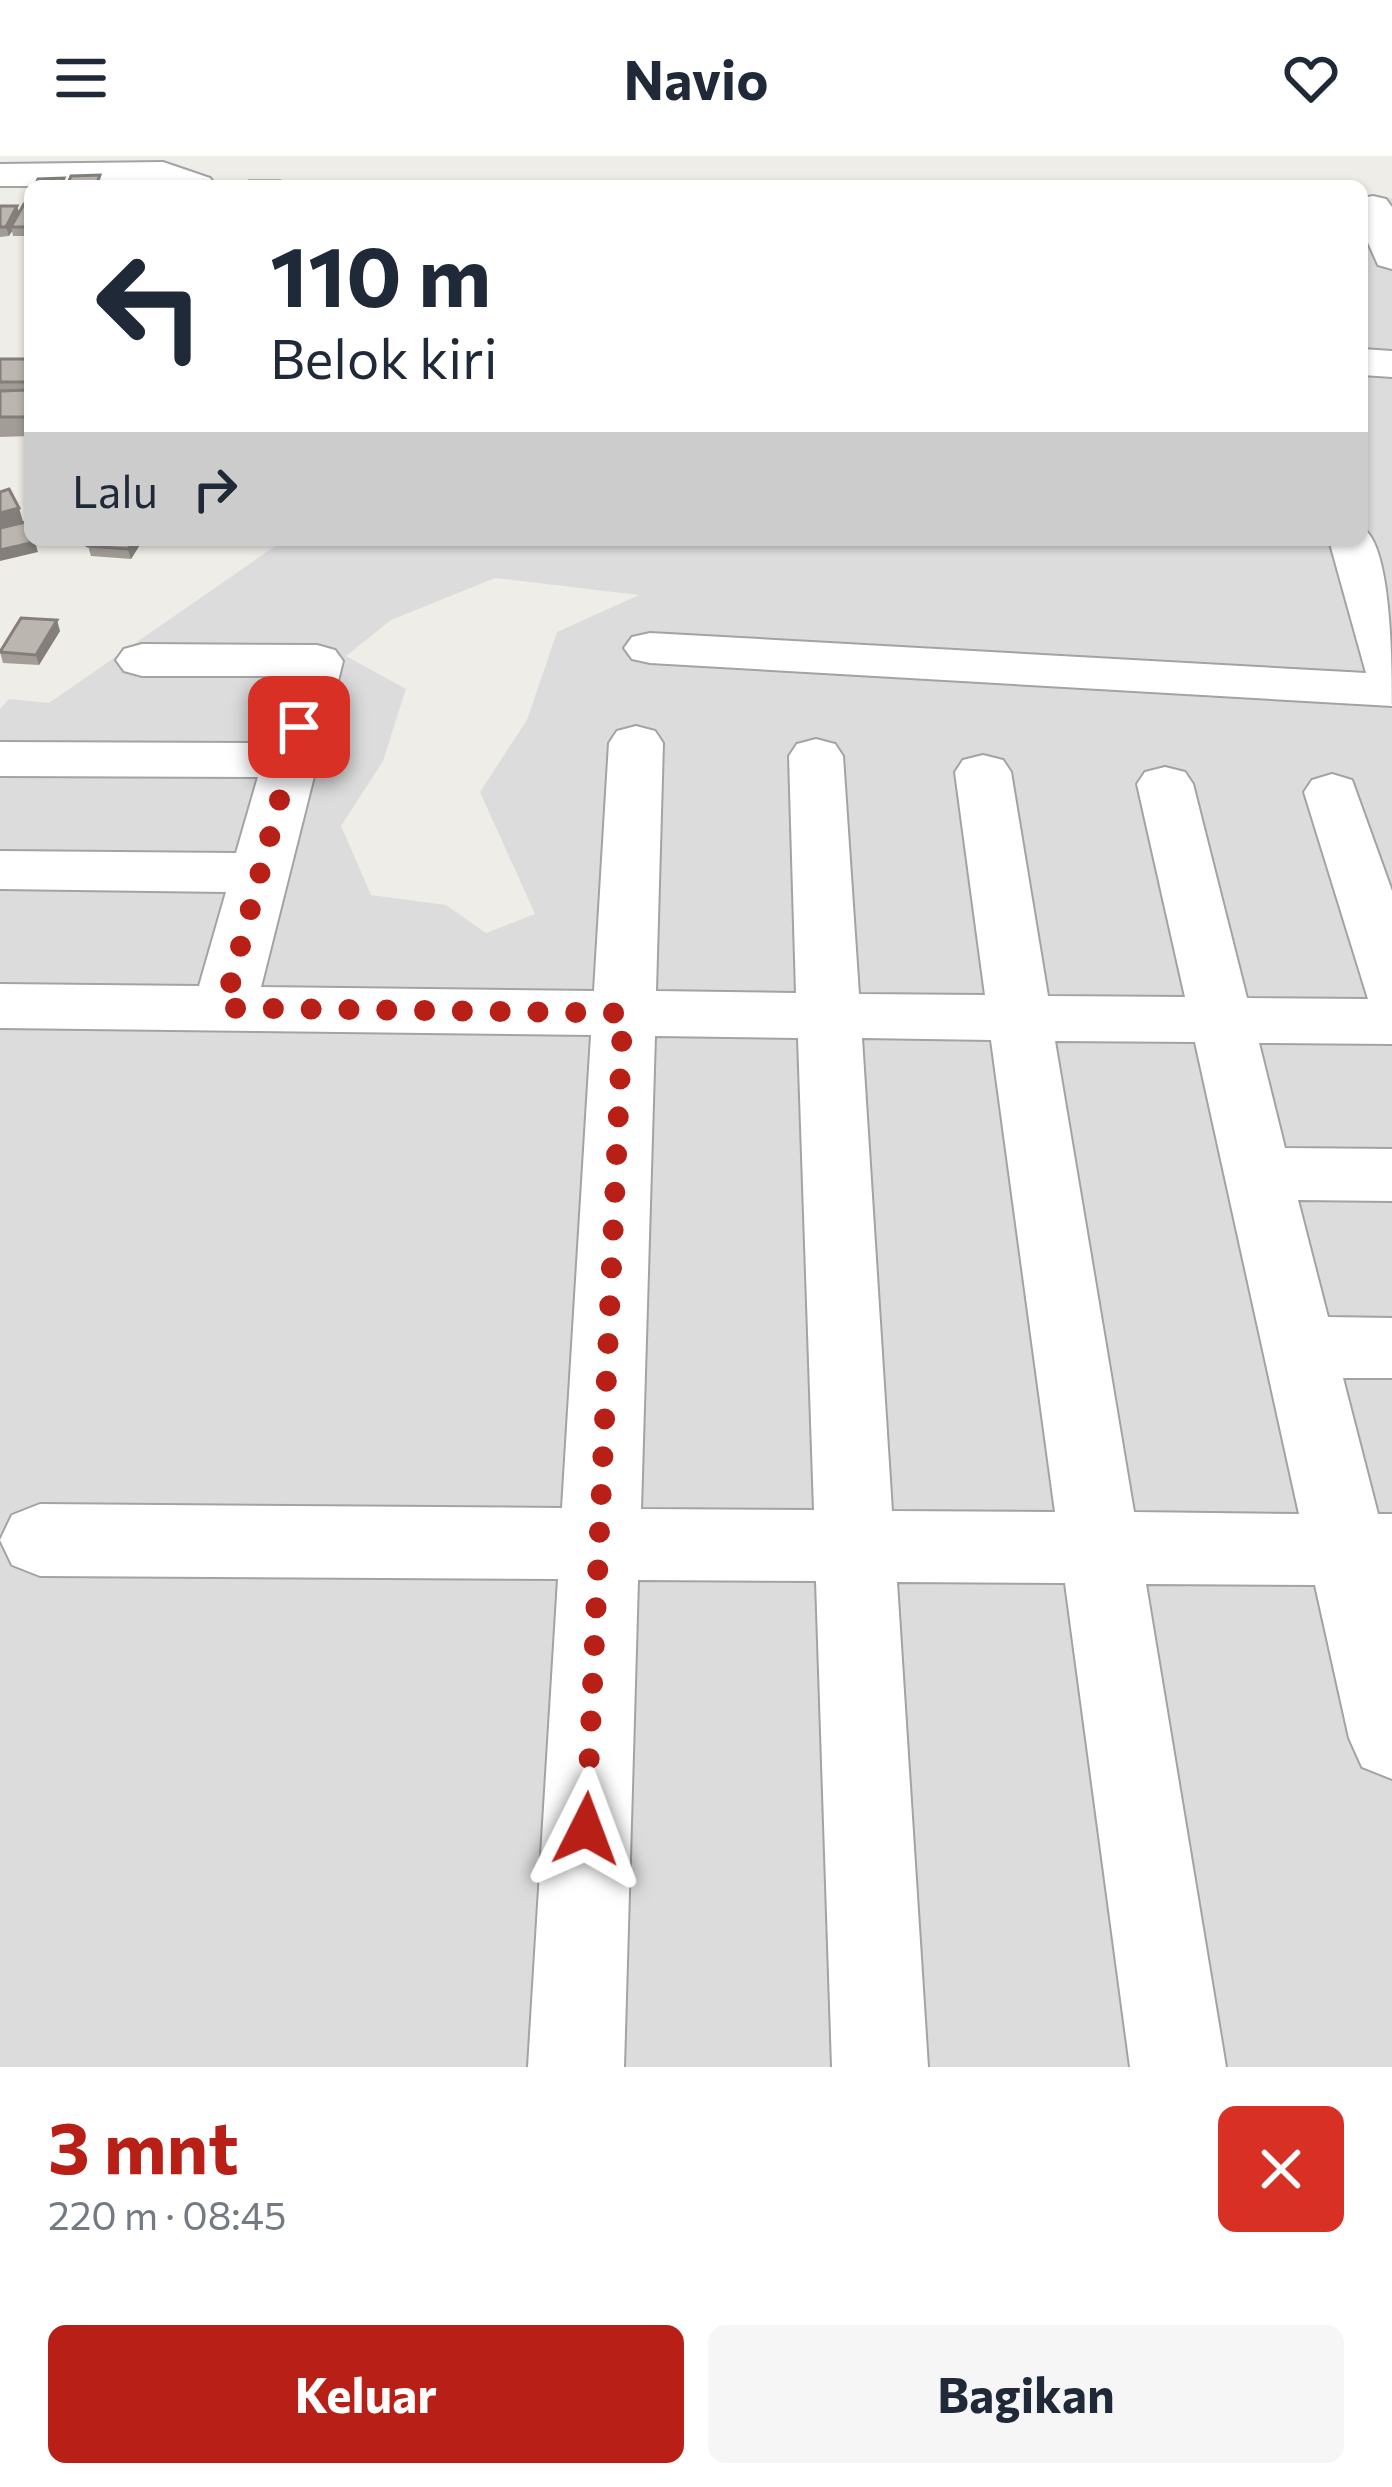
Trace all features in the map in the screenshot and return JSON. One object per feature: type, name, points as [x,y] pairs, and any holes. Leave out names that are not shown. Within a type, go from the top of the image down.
[{"type":"street","points":[[0,175],[164,173],[182,180]]},
{"type":"street","points":[[1373,207],[1392,257]]},
{"type":"street","points":[[1355,546],[1392,673]]},
{"type":"street","points":[[650,648],[1392,690]]},
{"type":"street","points":[[142,660],[317,661],[224,1008]]},
{"type":"street","points":[[576,2067],[635,743]]},
{"type":"street","points":[[816,756],[880,2067]]},
{"type":"street","points":[[0,759],[290,760]]},
{"type":"street","points":[[983,772],[1178,2067]]},
{"type":"street","points":[[1165,784],[1299,1347],[1370,1550],[1392,1738]]},
{"type":"street","points":[[1332,792],[1392,988]]},
{"type":"street","points":[[0,869],[260,873]]},
{"type":"street","points":[[0,1006],[1392,1022]]},
{"type":"street","points":[[1257,1174],[1392,1175]]},
{"type":"street","points":[[1299,1347],[1392,1348]]},
{"type":"street","points":[[40,1540],[1370,1550]]},
{"type":"shaded area","points":[[1368,196],[1392,198],[1392,2067],[0,2067],[0,709],[9,699],[49,703],[275,546],[1368,546]],"holes":[[[495,578],[639,595],[557,632],[527,720],[480,792],[535,914],[486,933],[446,905],[371,895],[341,826],[383,761],[406,689],[346,656],[391,620]]]},
{"type":"building","points":[[100,175],[98,180],[69,180],[71,176]]},
{"type":"building","points":[[24,204],[24,227],[11,227]]},
{"type":"building","points":[[0,206],[17,206],[6,227],[0,227]]},
{"type":"building","points":[[0,359],[24,359],[24,382],[0,382]]},
{"type":"building","points":[[24,390],[24,417],[0,417],[0,391]]},
{"type":"building","points":[[9,489],[19,508],[0,513],[0,492]]},
{"type":"building","points":[[24,522],[24,545],[0,550],[0,528]]},
{"type":"building","points":[[21,618],[57,620],[36,655],[0,652]]},
{"type":"route","points":[[299,727],[224,1008],[623,1013],[586,1829]]}]
